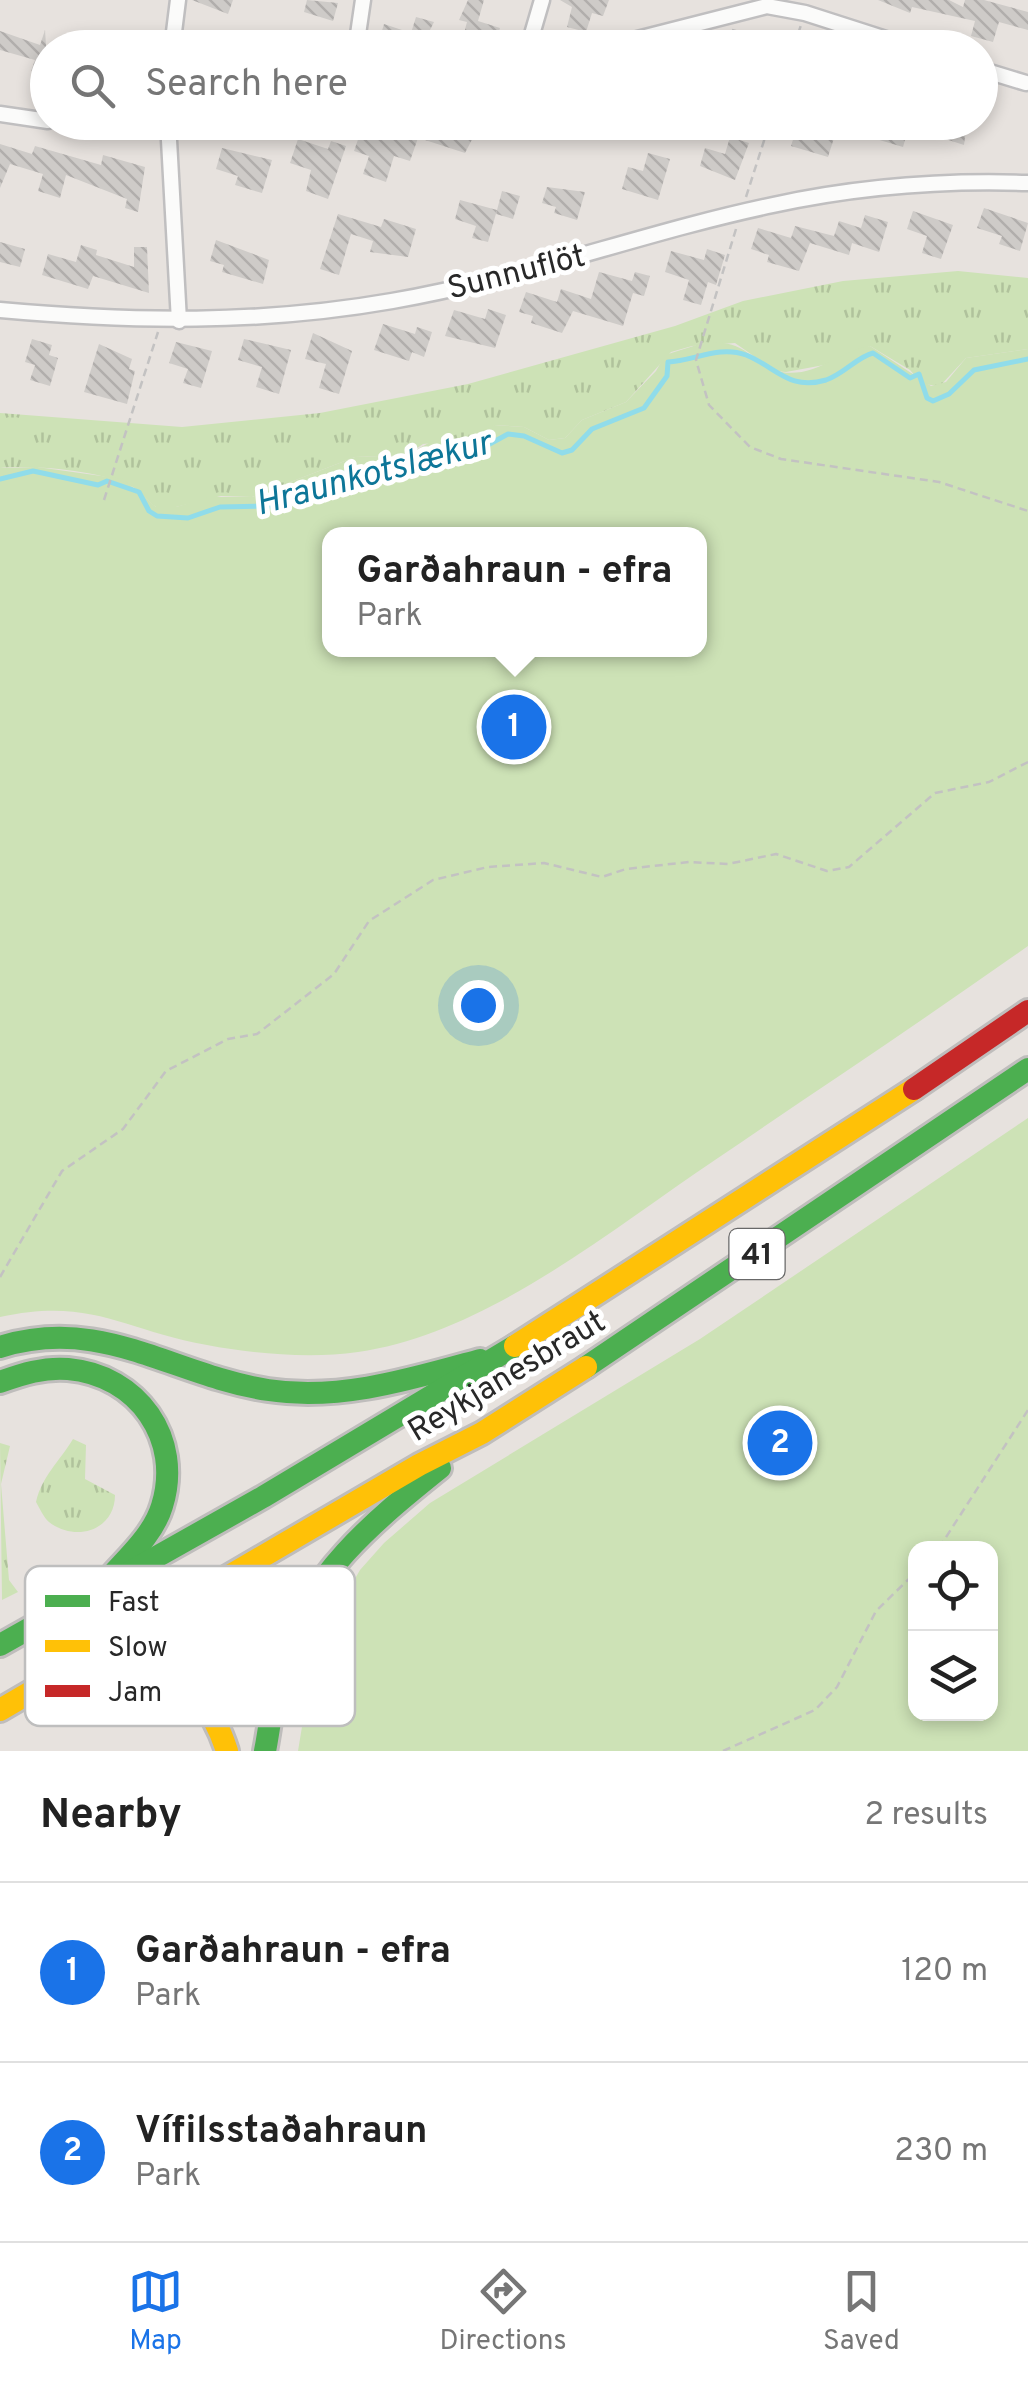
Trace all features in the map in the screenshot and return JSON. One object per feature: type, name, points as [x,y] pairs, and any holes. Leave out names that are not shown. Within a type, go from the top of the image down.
[{"type":"highway","name":"Reykjanesbraut","points":[[142,1566],[270,1496],[508,1352],[1028,1011]]},
{"type":"highway","name":"Reykjanesbraut","points":[[246,1566],[482,1432],[658,1321],[1028,1069]]},
{"type":"highway","points":[[0,1347],[42,1335],[74,1334],[216,1378],[269,1390],[315,1393],[379,1388],[508,1352]]},
{"type":"highway","points":[[0,1382],[35,1368],[90,1369],[136,1397],[154,1422],[166,1466],[161,1507],[120,1566]]},
{"type":"highway","points":[[333,1566],[357,1535],[482,1432]]},
{"type":"highway","name":"Reykjanesbraut","points":[[0,1645],[25,1631]]},
{"type":"highway","name":"Reykjanesbraut","points":[[0,1710],[25,1695]]},
{"type":"highway","points":[[0,1722],[25,1709]]},
{"type":"highway","points":[[222,1726],[227,1751]]},
{"type":"highway","points":[[265,1751],[270,1726]]},
{"type":"street","points":[[174,30],[178,0]]},
{"type":"street","points":[[359,30],[363,0]]},
{"type":"street","points":[[533,30],[542,0]]},
{"type":"street","points":[[671,30],[766,6],[805,13],[858,30]]},
{"type":"street","points":[[998,74],[1026,83]]},
{"type":"street","points":[[0,114],[30,118]]},
{"type":"street","points":[[169,140],[179,321]]},
{"type":"street","name":"Sunnuflöt","points":[[0,310],[179,321],[258,318],[392,301],[499,278],[742,212],[901,186],[1028,183]]},
{"type":"path","points":[[702,22],[731,30]]},
{"type":"path","points":[[764,140],[700,340],[696,360],[709,405],[750,446],[780,459],[938,482],[1028,511]]},
{"type":"path","points":[[104,500],[159,320]]},
{"type":"path","points":[[0,1277],[62,1171],[124,1128],[166,1071],[228,1040],[258,1034],[326,982],[359,929],[433,880],[488,867],[544,863],[602,877],[626,869],[689,862],[728,864],[776,854],[836,872],[849,867],[935,793],[989,782],[1028,762]]},
{"type":"path","points":[[944,1541],[1028,1410]]},
{"type":"path","points":[[723,1751],[816,1710],[837,1687],[876,1611],[908,1580]]},
{"type":"green space","points":[[958,271],[1028,278],[1028,349],[966,358],[940,386],[922,384],[910,370],[870,346],[835,363],[786,372],[775,371],[735,343],[692,346],[671,352],[626,402],[582,420],[565,438],[549,440],[524,427],[495,425],[468,440],[423,444],[407,455],[355,457],[252,497],[221,496],[176,507],[156,507],[133,487],[105,477],[49,468],[0,468],[0,413],[182,427],[320,413],[468,384],[675,326],[743,301],[843,281]]},
{"type":"green space","points":[[703,343],[732,345],[770,369],[794,373],[870,346],[931,386],[946,382],[966,358],[1028,349],[1028,946],[545,1276],[453,1324],[406,1341],[358,1352],[282,1355],[178,1339],[84,1313],[32,1312],[0,1317],[0,468],[37,467],[123,479],[156,507],[176,507],[210,497],[252,497],[355,457],[407,455],[434,440],[461,441],[494,425],[524,427],[549,440],[565,438],[582,420],[626,402],[656,371],[665,355]]},
{"type":"green space","points":[[1028,1118],[1028,1751],[298,1751],[302,1726],[355,1726],[355,1579],[384,1543],[430,1503],[700,1339]]},
{"type":"green space","points":[[73,1439],[86,1445],[85,1479],[115,1495],[108,1517],[92,1530],[82,1532],[71,1532],[49,1522],[36,1502],[47,1477]]},
{"type":"green space","points":[[0,1443],[10,1446],[1,1484],[9,1580],[18,1592],[2,1600]]},
{"type":"building","points":[[192,0],[233,0],[228,14]]},
{"type":"building","points":[[307,0],[338,3],[333,21],[304,12]]},
{"type":"building","points":[[468,0],[484,0],[478,21],[500,28],[465,30],[467,22],[459,20]]},
{"type":"building","points":[[560,0],[609,0],[603,16],[592,13],[587,30],[567,27],[572,7]]},
{"type":"building","points":[[878,0],[949,0],[963,7],[965,0],[984,0],[1028,12],[1028,30],[999,22],[997,30],[973,30],[975,21],[912,7],[910,13]]},
{"type":"building","points":[[416,17],[434,22],[430,30],[412,30]]},
{"type":"building","points":[[0,31],[30,42],[30,59],[0,50]]},
{"type":"building","points":[[298,140],[328,149],[331,141],[346,146],[328,199],[306,191],[311,170],[290,163]]},
{"type":"building","points":[[358,140],[417,140],[410,161],[394,156],[386,182],[363,174],[369,156],[354,151]]},
{"type":"building","points":[[425,140],[472,140],[465,153]]},
{"type":"building","points":[[729,140],[749,143],[735,180],[700,166],[705,148],[725,154]]},
{"type":"building","points":[[793,140],[833,140],[828,157],[791,146]]},
{"type":"building","points":[[880,140],[905,140],[903,147]]},
{"type":"building","points":[[0,144],[32,154],[35,146],[101,165],[103,155],[145,167],[138,212],[125,208],[127,199],[66,175],[60,198],[38,191],[43,174],[10,164],[0,188]]},
{"type":"building","points":[[222,148],[272,160],[262,193],[235,185],[238,176],[216,169]]},
{"type":"building","points":[[648,153],[670,159],[658,200],[622,189],[628,167],[643,171]]},
{"type":"building","points":[[547,187],[585,192],[577,220],[554,213],[556,207],[542,203]]},
{"type":"building","points":[[502,191],[520,196],[513,219],[496,214]]},
{"type":"building","points":[[460,200],[497,210],[488,242],[472,238],[476,226],[455,219]]},
{"type":"building","points":[[984,208],[1028,223],[1020,251],[999,244],[1002,236],[977,228]]},
{"type":"building","points":[[913,211],[953,225],[941,259],[922,253],[927,236],[907,229]]},
{"type":"building","points":[[338,214],[381,227],[384,219],[416,229],[408,257],[370,252],[373,241],[351,234],[339,275],[320,269]]},
{"type":"building","points":[[865,215],[888,222],[879,252],[852,243],[849,255],[810,243],[799,271],[767,262],[769,255],[751,249],[758,228],[791,238],[795,226],[834,236],[839,221],[861,228]]},
{"type":"building","points":[[216,240],[269,260],[263,284],[222,272],[224,265],[210,261]]},
{"type":"building","points":[[0,242],[25,249],[20,267],[0,262]]},
{"type":"building","points":[[81,245],[97,250],[96,255],[134,267],[134,247],[147,247],[149,293],[93,276],[88,289],[42,275],[48,254],[76,262]]},
{"type":"building","points":[[707,249],[725,255],[716,285],[708,282],[701,305],[683,300],[689,280],[665,272],[671,251],[704,260]]},
{"type":"building","points":[[599,272],[632,281],[635,272],[650,276],[644,296],[633,293],[623,326],[573,311],[562,333],[531,323],[533,316],[519,312],[526,292],[557,302],[561,289],[591,299]]},
{"type":"building","points":[[488,309],[506,315],[495,348],[445,336],[454,310],[485,319]]},
{"type":"building","points":[[383,324],[415,334],[417,327],[432,332],[424,357],[412,352],[409,361],[374,350]]},
{"type":"building","points":[[313,333],[352,351],[339,394],[319,388],[326,364],[305,359]]},
{"type":"building","points":[[32,339],[52,345],[49,355],[58,358],[50,386],[30,380],[35,365],[25,362]]},
{"type":"building","points":[[244,339],[291,350],[279,394],[256,387],[262,367],[238,360]]},
{"type":"building","points":[[176,342],[212,351],[201,388],[183,383],[188,369],[169,363]]},
{"type":"building","points":[[99,344],[132,359],[129,369],[135,371],[127,404],[84,392]]},
{"type":"waterway","name":"Hraunkotslækur","points":[[0,479],[33,471],[98,485],[107,481],[139,492],[149,511],[157,516],[188,518],[220,507],[271,506],[342,473],[353,475],[381,465],[421,464],[440,449],[475,452],[508,434],[524,436],[562,453],[572,450],[592,429],[644,408],[667,376],[668,362],[707,354],[736,352],[792,380],[813,383],[833,377],[873,353],[910,378],[919,374],[927,398],[933,401],[949,394],[974,370],[1028,359]]},
{"type":"traffic: fast","points":[[586,1367],[1028,1069]]},
{"type":"traffic: fast","points":[[0,1347],[37,1339],[71,1338],[104,1343],[233,1383],[295,1393],[375,1386],[480,1360]]},
{"type":"traffic: fast","points":[[140,1566],[515,1346]]},
{"type":"traffic: fast","points":[[0,1382],[50,1369],[93,1374],[134,1397],[149,1415],[160,1435],[167,1481],[158,1516],[120,1566]]},
{"type":"traffic: fast","points":[[334,1566],[368,1530],[440,1468]]},
{"type":"traffic: fast","points":[[0,1645],[25,1631]]},
{"type":"traffic: fast","points":[[265,1751],[269,1726]]},
{"type":"traffic: slow","points":[[515,1346],[914,1089]]},
{"type":"traffic: slow","points":[[246,1566],[419,1465],[482,1433],[586,1367]]},
{"type":"traffic: slow","points":[[0,1710],[25,1695]]},
{"type":"traffic: slow","points":[[217,1726],[227,1751]]},
{"type":"traffic: jam","points":[[914,1089],[1028,1011]]},
{"type":"place","name":"Garðahraun - efra","points":[[514,727]]},
{"type":"place","name":"Vífilsstaðahraun","points":[[780,1443]]}]
